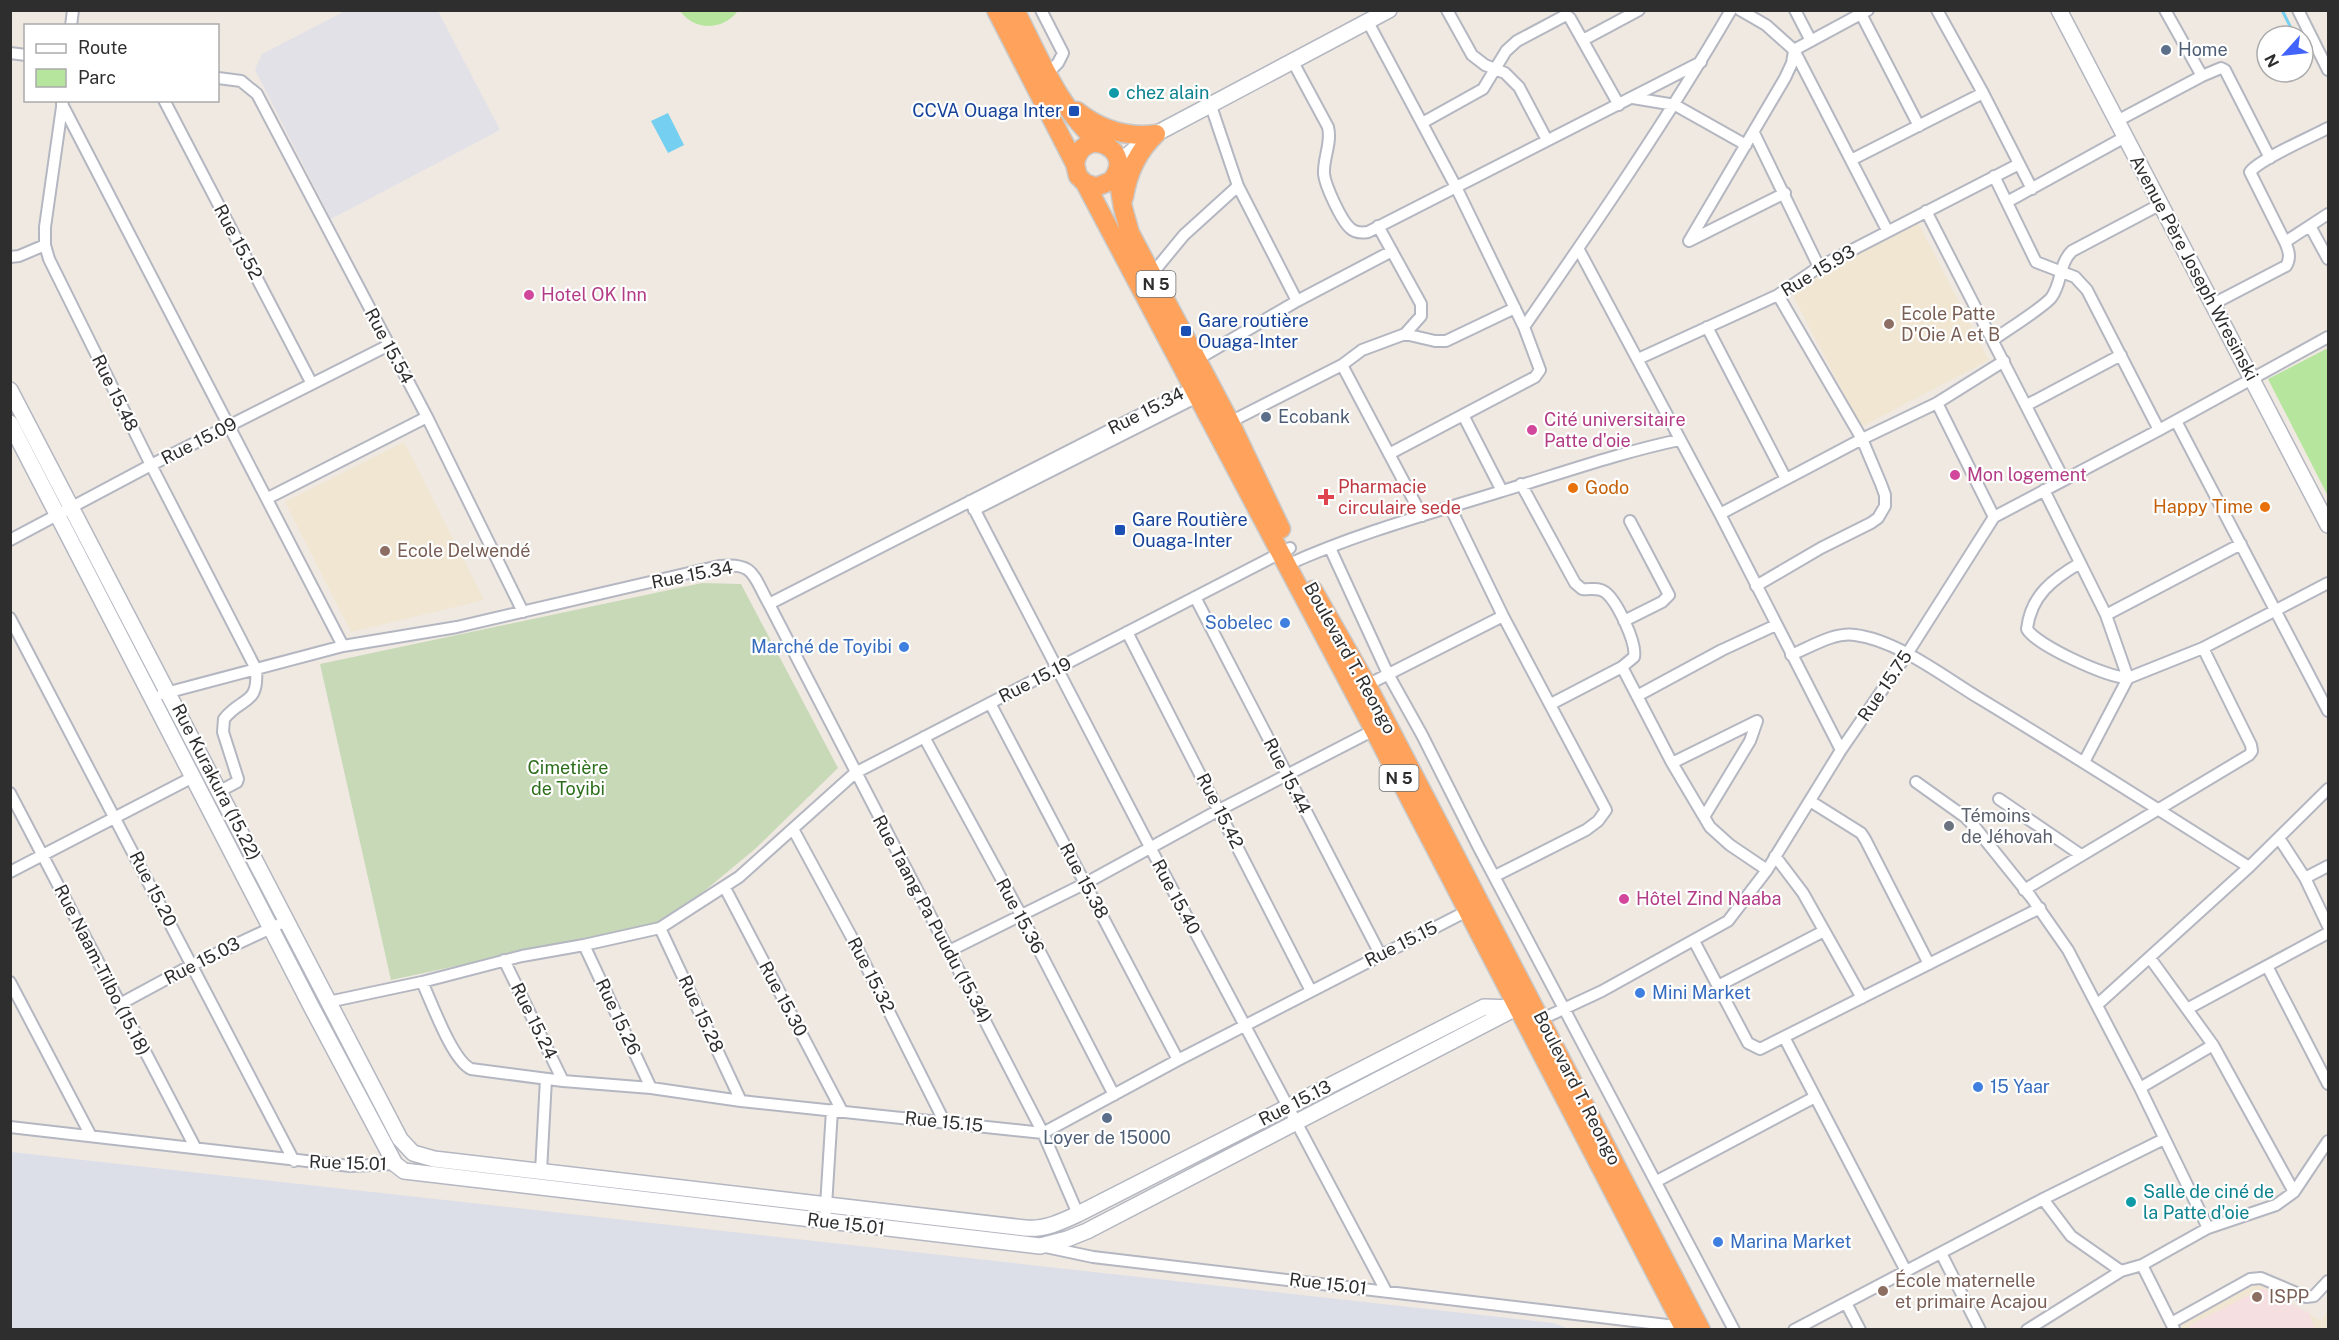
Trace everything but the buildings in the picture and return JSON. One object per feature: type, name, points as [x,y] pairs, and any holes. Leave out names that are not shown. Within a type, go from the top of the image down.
[{"type":"highway","name":"N 5","points":[[996,10],[1075,164],[1078,176],[1085,183],[1203,388],[1516,1008],[1690,1329]]},
{"type":"highway","name":"N 5","points":[[1015,10],[1070,112],[1083,129],[1116,156],[1123,208],[1130,233],[1190,364]]},
{"type":"highway","points":[[1052,80],[1076,110],[1101,127],[1133,135],[1152,136]]},
{"type":"highway","points":[[1123,208],[1126,185],[1133,165],[1152,136]]},
{"type":"highway","points":[[1075,164],[1082,148],[1093,143],[1104,145]]},
{"type":"highway","points":[[1085,183],[1101,186],[1111,182],[1118,170]]},
{"type":"highway","name":"Boulevard T. Reongo","points":[[1203,388],[1230,422],[1289,557],[1367,685],[1542,1019],[1690,1329]]},
{"type":"main road","points":[[1104,145],[1125,146],[1152,136],[1389,10]]},
{"type":"main road","name":"Avenue Père Joseph Wresinski","points":[[2060,10],[2328,525]]},
{"type":"main road","points":[[1118,170],[1128,155],[1152,136]]},
{"type":"main road","name":"Rue Kurakura (15.22)","points":[[10,390],[64,511],[153,697],[395,1164]]},
{"type":"main road","name":"Rue Kurakura (15.22)","points":[[10,423],[64,511],[168,692],[400,1139],[413,1153],[434,1159]]},
{"type":"main road","name":"Rue 15.13","points":[[1078,1214],[1484,1007],[1516,1008],[1542,1019]]},
{"type":"main road","name":"Rue 15.13","points":[[1040,1246],[1067,1239],[1087,1230],[1516,1008]]},
{"type":"main road","name":"Rue 15.01","points":[[434,1159],[541,1171],[1040,1246]]},
{"type":"main road","name":"Rue 15.01","points":[[395,1164],[410,1173],[826,1214],[1025,1228],[1054,1224],[1078,1214]]},
{"type":"street","points":[[1041,10],[1063,53],[1052,80]]},
{"type":"street","points":[[1447,10],[1472,55],[1485,65],[1505,73],[1519,87],[1547,140]]},
{"type":"street","points":[[1583,40],[1639,10]]},
{"type":"street","points":[[1524,327],[1579,250],[1675,105],[1731,10]]},
{"type":"street","points":[[1740,10],[1766,25],[1794,50],[1887,230]]},
{"type":"street","points":[[1795,10],[1811,41]]},
{"type":"street","points":[[1937,10],[2032,189]]},
{"type":"street","points":[[2165,10],[2202,76]]},
{"type":"street","points":[[2298,10],[2328,70]]},
{"type":"street","points":[[1794,50],[1865,12],[1919,126]]},
{"type":"street","points":[[1422,123],[1483,89],[1506,51],[1517,42],[1566,15],[1583,40],[1619,105]]},
{"type":"street","points":[[1368,21],[1456,187],[1540,364],[1538,375],[1389,453]]},
{"type":"street","points":[[1785,193],[1689,241],[1785,78],[1792,63],[1794,50]]},
{"type":"street","points":[[1293,62],[1326,120],[1330,135],[1324,176],[1342,218],[1351,230],[1361,233],[1368,232],[1701,62]]},
{"type":"street","points":[[2117,121],[2221,68],[2226,70],[2270,158]]},
{"type":"street","name":"Rue 15.54","points":[[219,78],[241,81],[257,94],[427,417],[523,612]]},
{"type":"street","points":[[1851,160],[1983,93]]},
{"type":"street","points":[[1634,98],[1675,105],[1746,145]]},
{"type":"street","points":[[63,102],[343,646]]},
{"type":"street","name":"Rue 15.48","points":[[63,102],[45,244],[49,259],[256,669]]},
{"type":"street","name":"Rue 15.52","points":[[165,102],[312,384]]},
{"type":"street","points":[[1210,104],[1238,186],[1297,301]]},
{"type":"street","points":[[2213,304],[2286,266],[2289,261],[2289,251],[2285,242],[2250,176],[2253,168],[2328,128]]},
{"type":"street","points":[[1754,133],[1819,267]]},
{"type":"street","points":[[2007,202],[2125,137]]},
{"type":"street","name":"Rue 15.93","points":[[1638,359],[1778,295],[1819,267],[1887,230],[2019,164]]},
{"type":"street","points":[[1994,176],[2036,262],[2075,277],[2087,290],[2159,430]]},
{"type":"street","points":[[1151,275],[1184,235],[1238,186]]},
{"type":"street","points":[[1993,340],[2050,299],[2064,263],[2073,251],[2161,204]]},
{"type":"street","points":[[1926,211],[2064,480]]},
{"type":"street","points":[[2285,242],[2328,214]]},
{"type":"street","points":[[1230,422],[1342,365],[1362,350],[1405,334],[1421,316],[1421,304],[1378,226]]},
{"type":"street","points":[[2310,226],[2328,259]]},
{"type":"street","points":[[10,257],[45,244]]},
{"type":"street","points":[[1579,250],[1720,514],[1841,750]]},
{"type":"street","points":[[1190,364],[1297,301],[1392,251]]},
{"type":"street","points":[[1756,586],[1821,548],[1871,523],[1883,513],[1886,506],[1885,495],[1862,439],[1778,295]]},
{"type":"street","points":[[1405,334],[1435,342],[1446,341],[1515,308]]},
{"type":"street","points":[[1707,327],[1786,479]]},
{"type":"street","name":"Rue 15.75","points":[[1542,1019],[1566,1009],[1728,921],[1767,870],[1841,750],[1907,654],[1994,517],[2176,421],[2328,337]]},
{"type":"street","name":"Rue 15.09","points":[[10,540],[151,465],[389,345]]},
{"type":"street","points":[[2027,405],[2121,355]]},
{"type":"street","points":[[1720,514],[1862,439],[1937,403],[2004,361]]},
{"type":"street","points":[[1342,365],[1422,516]]},
{"type":"street","name":"Rue 15.34","points":[[153,697],[343,646],[457,627],[719,566],[737,564],[746,567],[769,604],[972,506],[1203,388]]},
{"type":"street","points":[[1937,403],[1994,517]]},
{"type":"street","points":[[1463,415],[1502,491]]},
{"type":"street","points":[[268,498],[427,417]]},
{"type":"street","points":[[2176,421],[2328,711]]},
{"type":"street","name":"Rue 15.19","points":[[328,1002],[422,982],[504,960],[660,928],[725,888],[855,773],[1195,597],[1289,557],[1330,548],[1422,516],[1622,453],[1679,440]]},
{"type":"street","points":[[1521,484],[1575,583],[1582,589],[1597,588],[1605,592],[1624,621],[1636,650],[1634,657],[1622,667],[1551,704]]},
{"type":"street","points":[[2044,490],[2106,615],[2128,678],[2084,762]]},
{"type":"street","name":"Rue 15.40","points":[[972,506],[1386,1291]]},
{"type":"street","points":[[1450,507],[1503,616],[1606,810],[1598,821],[1586,830],[1495,876]]},
{"type":"street","points":[[1624,621],[1662,602],[1669,595],[1630,521]]},
{"type":"street","points":[[2106,615],[2241,544]]},
{"type":"street","points":[[1330,548],[1388,674],[1734,1329]]},
{"type":"street","points":[[2080,562],[2050,583],[2037,596],[2031,607],[2026,629],[2031,636],[2053,649],[2111,677],[2128,678],[2203,648],[2328,583]]},
{"type":"street","name":"Rue 15.44","points":[[1195,597],[1380,954]]},
{"type":"street","name":"Rue Taang Pa Puudu (15.34)","points":[[769,604],[1043,1133],[1078,1214]]},
{"type":"street","points":[[1367,685],[1503,616]]},
{"type":"street","name":"Rue 15.20","points":[[10,618],[294,1161]]},
{"type":"street","points":[[1637,696],[1776,625]]},
{"type":"street","name":"Rue 15.42","points":[[1127,632],[1311,991]]},
{"type":"street","points":[[1791,655],[1846,634],[1870,638],[1907,654],[2084,762],[2248,867]]},
{"type":"street","points":[[2024,890],[2249,755],[2252,751],[2203,648]]},
{"type":"street","points":[[1622,667],[1672,763],[1710,827],[1724,841],[1767,870]]},
{"type":"street","points":[[219,791],[237,782],[238,779],[223,732],[224,719],[254,694],[258,686],[256,669]]},
{"type":"street","name":"Rue 15.38","points":[[990,703],[1178,1060]]},
{"type":"street","points":[[1672,763],[1757,721],[1750,741],[1704,817]]},
{"type":"street","points":[[949,951],[1086,883],[1219,810],[1374,730]]},
{"type":"street","name":"Rue 15.36","points":[[924,737],[1021,915],[1114,1095]]},
{"type":"street","points":[[10,872],[194,777]]},
{"type":"street","points":[[1916,782],[1965,817],[2040,908],[2068,950],[2140,1088],[2208,1228]]},
{"type":"street","points":[[2097,1005],[2248,867],[2328,789]]},
{"type":"street","name":"Rue Naam-Tilbo (15.18)","points":[[10,793],[195,1147]]},
{"type":"street","points":[[1999,799],[2081,855]]},
{"type":"street","points":[[1810,801],[1861,833],[1866,839],[1929,964]]},
{"type":"street","name":"Rue 15.32","points":[[793,829],[851,936],[945,1123]]},
{"type":"street","points":[[2279,838],[2304,878],[2328,926]]},
{"type":"street","points":[[1775,856],[1803,893],[1862,998]]},
{"type":"street","points":[[2304,878],[2328,866]]},
{"type":"street","name":"Rue 15.30","points":[[725,888],[837,1110]]},
{"type":"street","points":[[1694,941],[1743,1034],[1752,1046],[1760,1049],[2040,908]]},
{"type":"street","name":"Rue 15.15","points":[[422,982],[456,1055],[465,1066],[477,1070],[1043,1133],[1380,954],[1467,911]]},
{"type":"street","name":"Rue 15.03","points":[[120,1004],[192,965],[286,921]]},
{"type":"street","name":"Rue 15.28","points":[[660,928],[741,1101]]},
{"type":"street","points":[[1718,986],[1824,931]]},
{"type":"street","points":[[2187,1010],[2328,933]]},
{"type":"street","name":"Rue 15.26","points":[[584,945],[651,1088]]},
{"type":"street","points":[[2150,958],[2212,1045],[2294,1192]]},
{"type":"street","name":"Rue 15.24","points":[[504,960],[563,1081]]},
{"type":"street","points":[[2267,966],[2328,1084]]},
{"type":"street","points":[[10,982],[91,1136]]},
{"type":"street","points":[[1784,1037],[1906,1271]]},
{"type":"street","points":[[2140,1088],[2212,1045]]},
{"type":"street","name":"Rue 15.24","points":[[541,1171],[546,1078]]},
{"type":"street","points":[[1657,1181],[1815,1097]]},
{"type":"street","points":[[826,1214],[837,1110]]},
{"type":"street","name":"Rue 15.01","points":[[10,1128],[195,1147],[294,1161],[350,1166],[395,1164]]},
{"type":"street","points":[[1794,1329],[2043,1199],[2164,1140]]},
{"type":"street","points":[[2027,1329],[2044,1326],[2121,1271],[2142,1264],[2208,1228],[2276,1205],[2294,1192],[2327,1148]]},
{"type":"street","points":[[2043,1199],[2071,1236],[2121,1271]]},
{"type":"street","name":"Rue 15.01","points":[[1040,1246],[1093,1257],[1690,1329]]},
{"type":"street","points":[[1941,1253],[1980,1329]]},
{"type":"street","points":[[2142,1264],[2172,1326],[2250,1279],[2261,1278],[2306,1297],[2314,1296],[2328,1281]]},
{"type":"street","points":[[1846,1303],[1860,1329]]},
{"type":"shaded area","points":[[347,10],[438,11],[500,130],[331,219],[255,70],[262,54]]},
{"type":"shaded area","name":"Ecole Patte D'Oie A et B","points":[[1917,221],[1989,360],[1861,427],[1789,288]]},
{"type":"shaded area","name":"Ecole Delwendé","points":[[404,442],[484,600],[351,632],[285,502]]},
{"type":"shaded area","points":[[11,1152],[1554,1323],[1569,1329],[11,1329]]},
{"type":"shaded area","name":"ISPP","points":[[2259,1283],[2321,1321],[2328,1310],[2328,1329],[2180,1330],[2183,1322]]},
{"type":"shaded area","name":"ISPP","points":[[2263,1288],[2309,1313],[2315,1329],[2190,1329],[2188,1326]]},
{"type":"green space","points":[[680,11],[738,11],[732,18],[709,26],[693,22]]},
{"type":"green space","points":[[2328,348],[2328,496],[2268,379]]},
{"type":"green space","name":"Cimetière de Toyibi","points":[[702,583],[741,584],[838,768],[755,849],[685,907],[651,925],[597,940],[522,952],[391,980],[320,664]]},
{"type":"water","points":[[668,113],[684,145],[668,153],[651,121]]},
{"type":"waterway","points":[[2282,10],[2289,24]]},
{"type":"place","name":"Home","points":[[2166,50]]},
{"type":"place","name":"chez alain","points":[[1114,93]]},
{"type":"place","name":"CCVA Ouaga Inter","points":[[1074,111]]},
{"type":"place","name":"Hotel OK Inn","points":[[529,295]]},
{"type":"place","name":"Ecole Patte D'Oie A et B","points":[[1889,324]]},
{"type":"place","name":"Gare routière Ouaga-Inter","points":[[1186,331]]},
{"type":"place","name":"Ecobank","points":[[1266,417]]},
{"type":"place","name":"Cité universitaire Patte d'oie","points":[[1532,430]]},
{"type":"place","name":"Mon logement","points":[[1955,475]]},
{"type":"place","name":"Godo","points":[[1573,488]]},
{"type":"place","name":"Pharmacie circulaire sede","points":[[1326,497]]},
{"type":"place","name":"Happy Time","points":[[2265,507]]},
{"type":"place","name":"Gare Routière Ouaga-Inter","points":[[1120,530]]},
{"type":"place","name":"Ecole Delwendé","points":[[385,551]]},
{"type":"place","name":"Sobelec","points":[[1285,623]]},
{"type":"place","name":"Marché de Toyibi","points":[[904,647]]},
{"type":"place","name":"Témoins de Jéhovah","points":[[1949,826]]},
{"type":"place","name":"Hôtel Zind Naaba","points":[[1624,899]]},
{"type":"place","name":"Mini Market","points":[[1640,993]]},
{"type":"place","name":"15 Yaar","points":[[1978,1087]]},
{"type":"place","name":"Loyer de 15000","points":[[1107,1118]]},
{"type":"place","name":"Salle de ciné de la Patte d'oie","points":[[2131,1202]]},
{"type":"place","name":"Marina Market","points":[[1718,1242]]},
{"type":"place","name":"École maternelle et primaire Acajou","points":[[1883,1291]]},
{"type":"place","name":"ISPP","points":[[2257,1297]]}]
